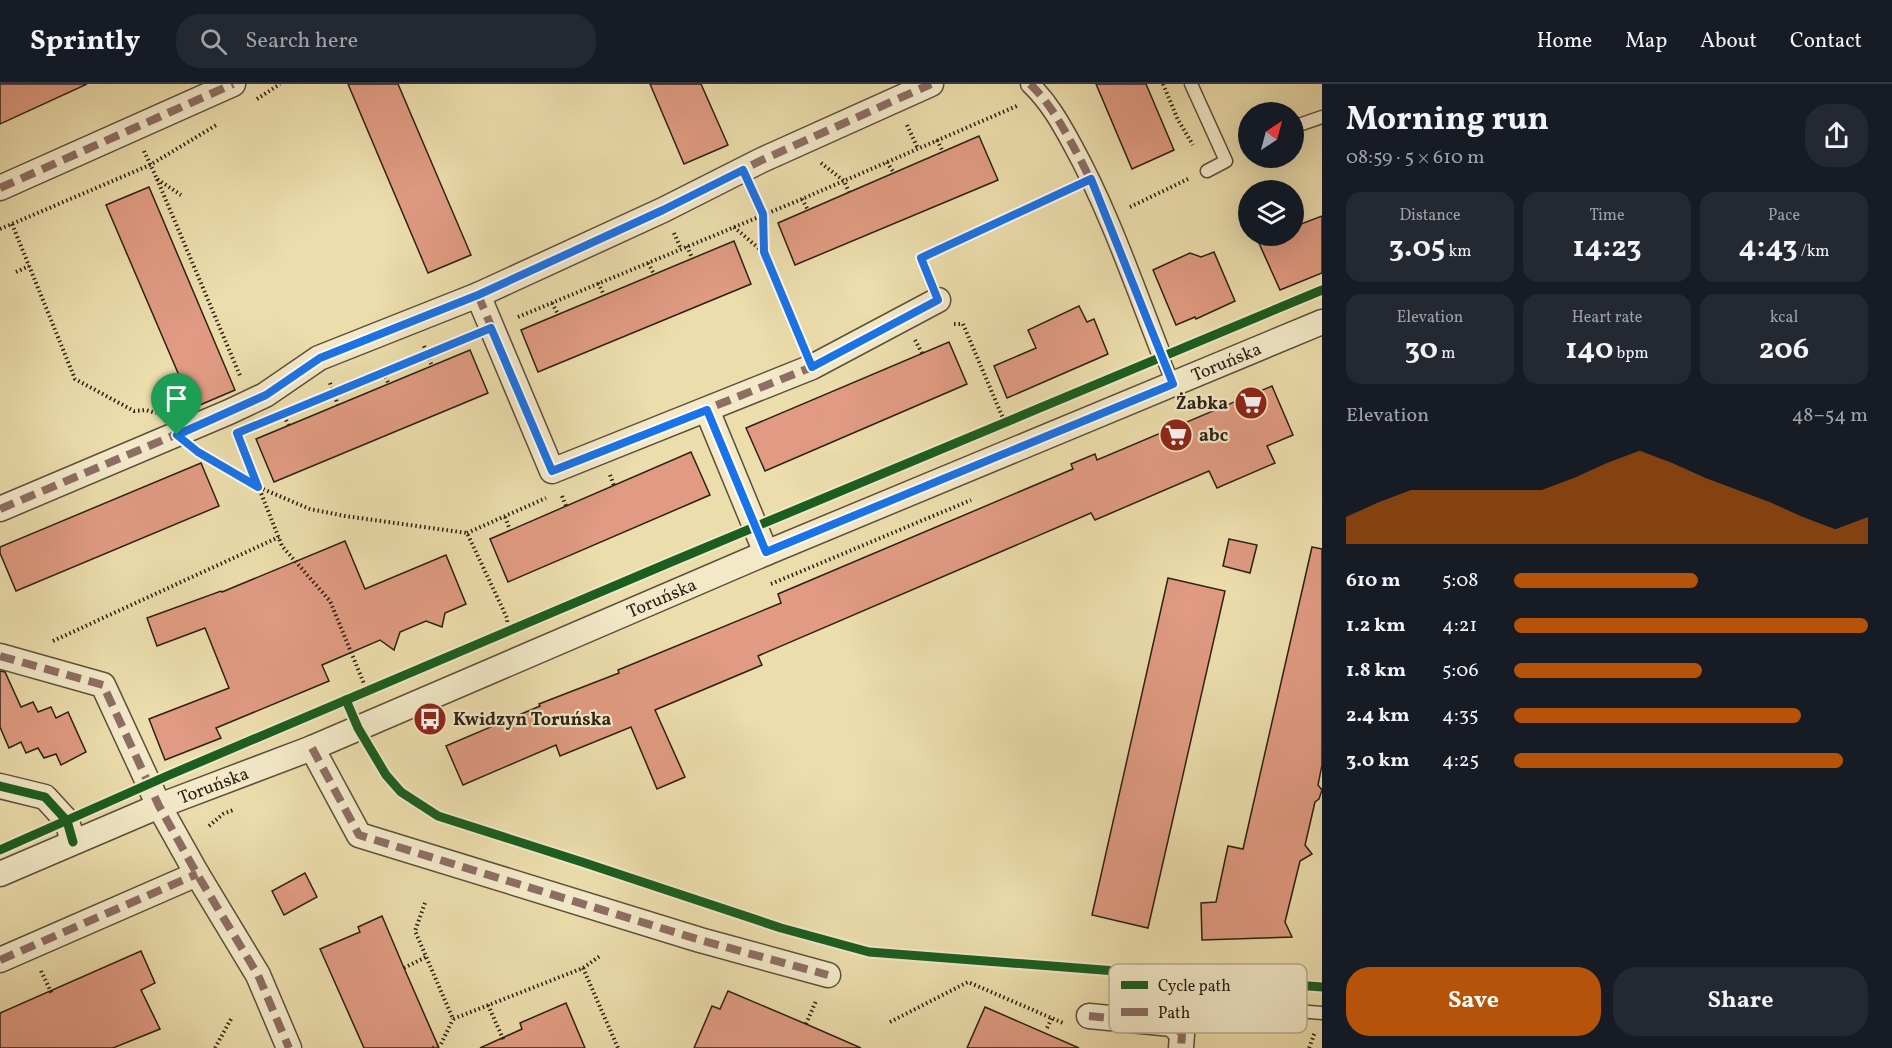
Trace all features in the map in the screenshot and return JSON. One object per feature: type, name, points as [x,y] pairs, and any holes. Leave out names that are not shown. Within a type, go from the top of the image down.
[{"type":"street","points":[[0,188],[233,84]]},
{"type":"street","points":[[0,509],[266,395],[320,358],[478,295],[663,210],[806,140],[931,84]]},
{"type":"street","points":[[1036,89],[1057,118],[1091,179],[1162,356]]},
{"type":"street","points":[[478,295],[552,471],[812,367],[938,300]]},
{"type":"street","name":"Toruńska","points":[[0,874],[159,806],[312,748],[766,552],[1322,322]]},
{"type":"street","points":[[707,410],[766,552]]},
{"type":"street","points":[[0,656],[103,685],[159,806],[258,975],[289,1048]]},
{"type":"street","points":[[312,748],[359,836],[700,940],[828,975]]},
{"type":"street","points":[[0,786],[45,797],[67,821],[74,842]]},
{"type":"street","points":[[0,960],[197,874]]},
{"type":"street","points":[[1078,1021],[1109,1022]]},
{"type":"lane","points":[[1191,84],[1226,161],[1207,171]]},
{"type":"lane","points":[[1304,123],[1322,117]]},
{"type":"lane","points":[[1162,356],[1173,384]]},
{"type":"lane","points":[[1307,1012],[1322,1013]]},
{"type":"path","points":[[1107,217],[1207,171],[1178,120],[1163,84]]},
{"type":"path","points":[[293,410],[844,181],[937,140],[1036,89]]},
{"type":"path","points":[[134,129],[242,380]]},
{"type":"path","points":[[806,140],[814,157],[844,181],[849,192]]},
{"type":"path","points":[[937,140],[943,152]]},
{"type":"path","points":[[887,162],[894,173]]},
{"type":"path","points":[[0,229],[150,165]]},
{"type":"path","points":[[743,170],[763,214],[764,252],[812,367]]},
{"type":"path","points":[[157,179],[181,195]]},
{"type":"path","points":[[1005,423],[963,324],[947,323],[921,258],[1091,179]]},
{"type":"path","points":[[802,199],[808,210]]},
{"type":"path","points":[[12,224],[75,379],[134,411],[146,410],[171,419],[177,435]]},
{"type":"path","points":[[734,227],[764,252]]},
{"type":"path","points":[[687,246],[692,258]]},
{"type":"path","points":[[648,263],[654,274]]},
{"type":"path","points":[[15,272],[29,266]]},
{"type":"path","points":[[598,284],[604,295]]},
{"type":"path","points":[[552,303],[558,314]]},
{"type":"path","points":[[922,333],[914,337],[922,353]]},
{"type":"path","points":[[384,373],[389,384]]},
{"type":"path","points":[[274,418],[283,414],[289,426]]},
{"type":"path","points":[[228,438],[247,429]]},
{"type":"path","points":[[237,433],[282,546],[330,601],[367,691]]},
{"type":"path","points":[[208,447],[198,452],[258,487],[310,509],[345,516],[467,533],[551,496]]},
{"type":"path","points":[[560,492],[566,506]]},
{"type":"path","points":[[505,517],[510,530]]},
{"type":"path","points":[[467,533],[507,618],[508,631]]},
{"type":"path","points":[[53,642],[279,537]]},
{"type":"path","points":[[346,700],[358,728]]},
{"type":"path","points":[[425,903],[415,931],[453,1019]]},
{"type":"path","points":[[433,1048],[441,1044],[453,1019],[583,968],[600,956]]},
{"type":"path","points":[[404,968],[426,957]]},
{"type":"path","points":[[583,968],[618,1048]]},
{"type":"path","points":[[40,969],[52,994]]},
{"type":"path","points":[[890,1022],[968,982],[1052,1018],[1078,1021]]},
{"type":"path","points":[[806,1024],[818,998]]},
{"type":"path","points":[[488,1005],[504,1041]]},
{"type":"path","points":[[1047,1028],[1052,1018]]},
{"type":"path","points":[[215,1048],[231,1019]]},
{"type":"building","points":[[0,84],[87,84],[0,124]]},
{"type":"building","points":[[348,84],[398,84],[471,255],[428,273]]},
{"type":"building","points":[[650,84],[701,84],[728,145],[684,164]]},
{"type":"building","points":[[1096,84],[1146,84],[1174,150],[1132,169]]},
{"type":"building","points":[[979,136],[998,180],[795,265],[778,223]]},
{"type":"building","points":[[149,187],[235,390],[193,408],[106,205]]},
{"type":"building","points":[[1322,216],[1322,273],[1280,290],[1260,246],[1304,246],[1304,223]]},
{"type":"building","points":[[734,241],[751,284],[538,372],[521,330]]},
{"type":"building","points":[[1214,252],[1235,301],[1196,319],[1195,317],[1176,325],[1153,270],[1190,253],[1201,257]]},
{"type":"building","points":[[1079,306],[1087,322],[1094,319],[1108,354],[1007,398],[994,366],[1036,348],[1028,330]]},
{"type":"building","points":[[949,342],[967,384],[765,471],[746,428]]},
{"type":"building","points":[[470,350],[488,393],[274,482],[256,439]]},
{"type":"building","points":[[1272,386],[1293,435],[1267,446],[1275,463],[1217,488],[1209,471],[1095,520],[1091,513],[758,656],[762,665],[655,710],[685,777],[657,789],[631,727],[560,756],[556,745],[463,785],[446,746],[540,706],[539,704],[619,673],[618,670],[781,603],[778,594],[1073,469],[1071,464],[1095,454],[1097,460]]},
{"type":"building","points":[[691,452],[710,495],[508,582],[490,539]]},
{"type":"building","points":[[201,463],[219,506],[16,591],[0,553],[0,547]]},
{"type":"building","points":[[1229,539],[1257,545],[1250,573],[1223,566]]},
{"type":"building","points":[[345,541],[365,589],[446,555],[466,604],[445,613],[442,627],[426,621],[400,632],[394,650],[380,640],[322,665],[329,681],[216,728],[221,738],[165,760],[149,719],[229,688],[205,628],[157,646],[147,618],[222,592]]},
{"type":"building","points":[[1312,547],[1322,549],[1322,765],[1318,785],[1322,790],[1319,799],[1315,802],[1305,845],[1312,854],[1300,861],[1285,922],[1292,937],[1202,940],[1201,903],[1216,902],[1228,846],[1243,849]]},
{"type":"building","points":[[1168,578],[1225,591],[1148,928],[1092,915]]},
{"type":"building","points":[[0,671],[5,672],[21,707],[33,702],[38,712],[51,707],[56,718],[68,712],[86,752],[61,765],[56,754],[44,758],[38,748],[26,753],[21,742],[9,748],[0,727]]},
{"type":"building","points":[[305,873],[317,897],[284,915],[272,891]]},
{"type":"building","points":[[382,916],[439,1048],[364,1048],[320,949],[360,932],[358,927]]},
{"type":"building","points":[[141,951],[155,983],[141,990],[160,1029],[113,1048],[0,1048],[0,1013]]},
{"type":"building","points":[[728,991],[861,1048],[694,1048],[712,1006],[720,1009]]},
{"type":"building","points":[[566,1003],[585,1048],[480,1048],[522,1029],[520,1023]]},
{"type":"building","points":[[985,1007],[1079,1048],[967,1048]]},
{"type":"marked path","points":[[0,188],[233,84]]},
{"type":"marked path","points":[[0,509],[229,412],[265,395],[319,358],[478,295],[663,210],[762,160],[931,84]]},
{"type":"marked path","points":[[1030,84],[1053,112],[1098,195],[1162,356]]},
{"type":"marked path","points":[[478,295],[552,471],[812,367],[938,300]]},
{"type":"marked path","points":[[707,410],[766,553]]},
{"type":"marked path","points":[[0,656],[103,685],[159,806],[258,975],[289,1048]]},
{"type":"marked path","points":[[312,748],[359,835],[700,940],[828,975]]},
{"type":"marked path","points":[[0,960],[197,874]]},
{"type":"marked path","points":[[1089,1016],[1109,1018]]},
{"type":"marked path","points":[[1181,1033],[1181,1048]]},
{"type":"cycle path","points":[[0,850],[167,776],[671,562],[1322,290]]},
{"type":"cycle path","points":[[346,700],[358,728],[386,775],[401,792],[438,816],[781,928],[869,952],[1109,971]]},
{"type":"cycle path","points":[[0,786],[45,797],[67,821],[73,842]]},
{"type":"cycle path","points":[[1307,986],[1322,987]]},
{"type":"place","name":"Żabka","points":[[1251,403]]},
{"type":"place","name":"abc","points":[[1176,435]]},
{"type":"place","name":"Kwidzyn Toruńska","points":[[430,719]]},
{"type":"route","points":[[743,170],[763,214],[764,252],[812,367],[938,300],[921,258],[1091,179],[1173,384],[766,552],[707,410],[552,471],[491,328],[237,433],[258,487],[198,452],[177,435],[266,395],[320,358],[478,295],[663,210],[743,170]]}]
